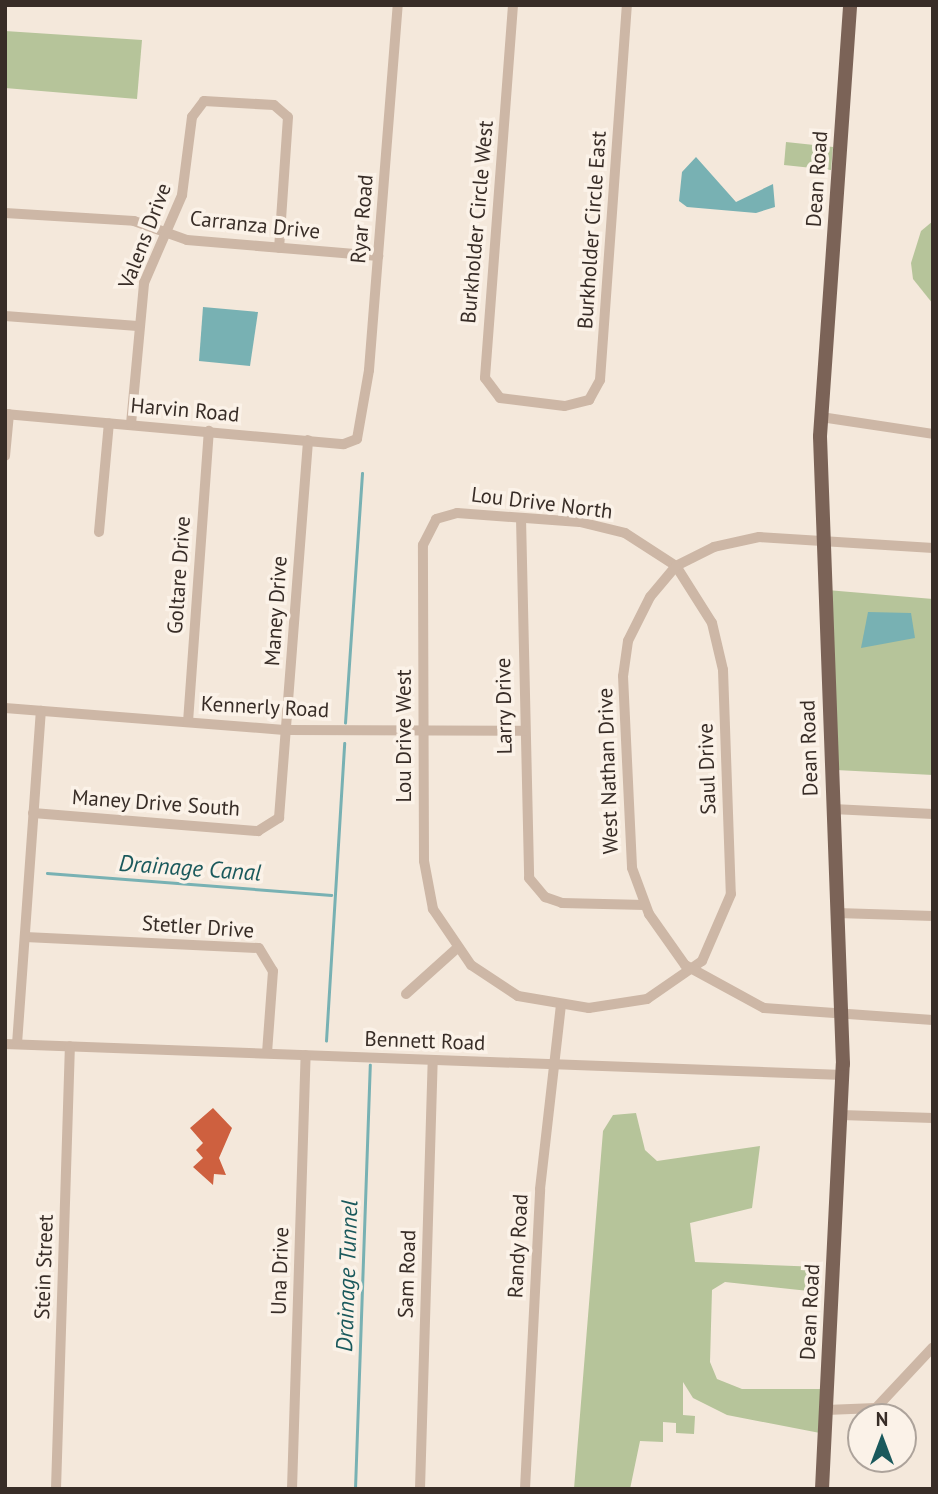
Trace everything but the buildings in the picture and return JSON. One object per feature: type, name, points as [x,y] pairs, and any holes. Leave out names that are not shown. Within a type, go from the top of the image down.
[{"type":"main road","name":"Dean Road","points":[[822,1489],[843,1075],[822,541],[821,417],[850,5]]},
{"type":"street","name":"Ryar Road","points":[[359,436],[378,256],[398,5]]},
{"type":"street","name":"Burkholder Circle West","points":[[513,5],[484,371],[494,395],[536,404]]},
{"type":"street","name":"Burkholder Circle East","points":[[536,404],[582,404],[600,380],[626,5]]},
{"type":"street","name":"Valens Drive","points":[[131,424],[144,283],[186,183],[198,105],[211,99],[274,104],[285,113],[290,125],[279,248]]},
{"type":"street","name":"Carranza Drive","points":[[5,213],[134,221],[166,233],[279,248],[378,256]]},
{"type":"street","points":[[5,316],[138,326]]},
{"type":"street","points":[[5,456],[7,414]]},
{"type":"street","name":"Harvin Road","points":[[7,414],[344,444],[359,436]]},
{"type":"street","points":[[821,417],[933,434]]},
{"type":"street","points":[[99,531],[109,423]]},
{"type":"street","name":"Goltare Drive","points":[[188,722],[209,432]]},
{"type":"street","name":"Maney Drive","points":[[274,824],[281,810],[308,440]]},
{"type":"street","name":"Lou Drive North","points":[[436,519],[457,513],[606,527],[676,566]]},
{"type":"street","name":"Larry Drive","points":[[521,518],[527,868],[537,891],[562,903],[645,905]]},
{"type":"street","name":"Lou Drive West","points":[[436,519],[423,545],[425,881],[456,949]]},
{"type":"street","points":[[676,566],[745,539],[933,548]]},
{"type":"street","name":"West Nathan Drive","points":[[676,566],[641,611],[624,664],[628,841],[645,905],[693,973]]},
{"type":"street","name":"Saul Drive","points":[[676,566],[717,636],[727,789],[727,910],[693,973]]},
{"type":"street","name":"Kennerly Road","points":[[5,708],[287,730],[523,732]]},
{"type":"street","points":[[11,1044],[25,937],[41,711]]},
{"type":"street","points":[[833,809],[933,814]]},
{"type":"street","name":"Maney Drive South","points":[[33,813],[258,831],[274,824]]},
{"type":"street","points":[[837,913],[933,916]]},
{"type":"street","name":"Stetler Drive","points":[[25,937],[259,948],[273,971],[267,1054]]},
{"type":"street","points":[[406,994],[456,949],[497,986],[561,1006],[630,1004],[693,973],[764,1008],[842,1017],[933,1020]]},
{"type":"street","name":"Randy Road","points":[[524,1489],[540,1189],[561,1006]]},
{"type":"street","name":"Bennett Road","points":[[11,1044],[843,1075]]},
{"type":"street","name":"Stein Street","points":[[56,1489],[70,1046]]},
{"type":"street","name":"Una Drive","points":[[292,1489],[306,1055]]},
{"type":"street","name":"Sam Road","points":[[420,1489],[433,1060]]},
{"type":"street","points":[[841,1115],[933,1118]]},
{"type":"street","points":[[826,1410],[876,1408],[933,1347]]},
{"type":"green space","points":[[5,31],[142,40],[137,99],[5,88]]},
{"type":"green space","points":[[786,142],[833,147],[831,170],[784,165]]},
{"type":"green space","points":[[933,221],[933,304],[913,279],[911,263],[921,231]]},
{"type":"green space","points":[[827,590],[933,599],[933,775],[836,770]]},
{"type":"green space","points":[[636,1113],[645,1150],[657,1161],[760,1146],[752,1208],[690,1223],[695,1262],[820,1267],[818,1292],[725,1282],[712,1290],[710,1362],[717,1379],[742,1389],[824,1389],[820,1433],[727,1415],[693,1398],[683,1382],[683,1415],[695,1416],[694,1434],[676,1433],[676,1423],[663,1422],[663,1442],[640,1441],[630,1489],[574,1489],[603,1131],[613,1115]]},
{"type":"water","points":[[696,157],[736,202],[773,184],[775,207],[756,213],[687,207],[679,201],[682,172]]},
{"type":"water","points":[[203,307],[258,312],[250,366],[199,361]]},
{"type":"water","points":[[868,612],[911,613],[915,638],[861,648]]},
{"type":"waterway","name":"Drainage Canal","points":[[345,723],[362,474]]},
{"type":"waterway","name":"Drainage Canal","points":[[326,1041],[344,744]]},
{"type":"waterway","name":"Drainage Canal","points":[[47,873],[331,895]]},
{"type":"waterway","name":"Drainage Tunnel","points":[[355,1489],[370,1065]]}]
